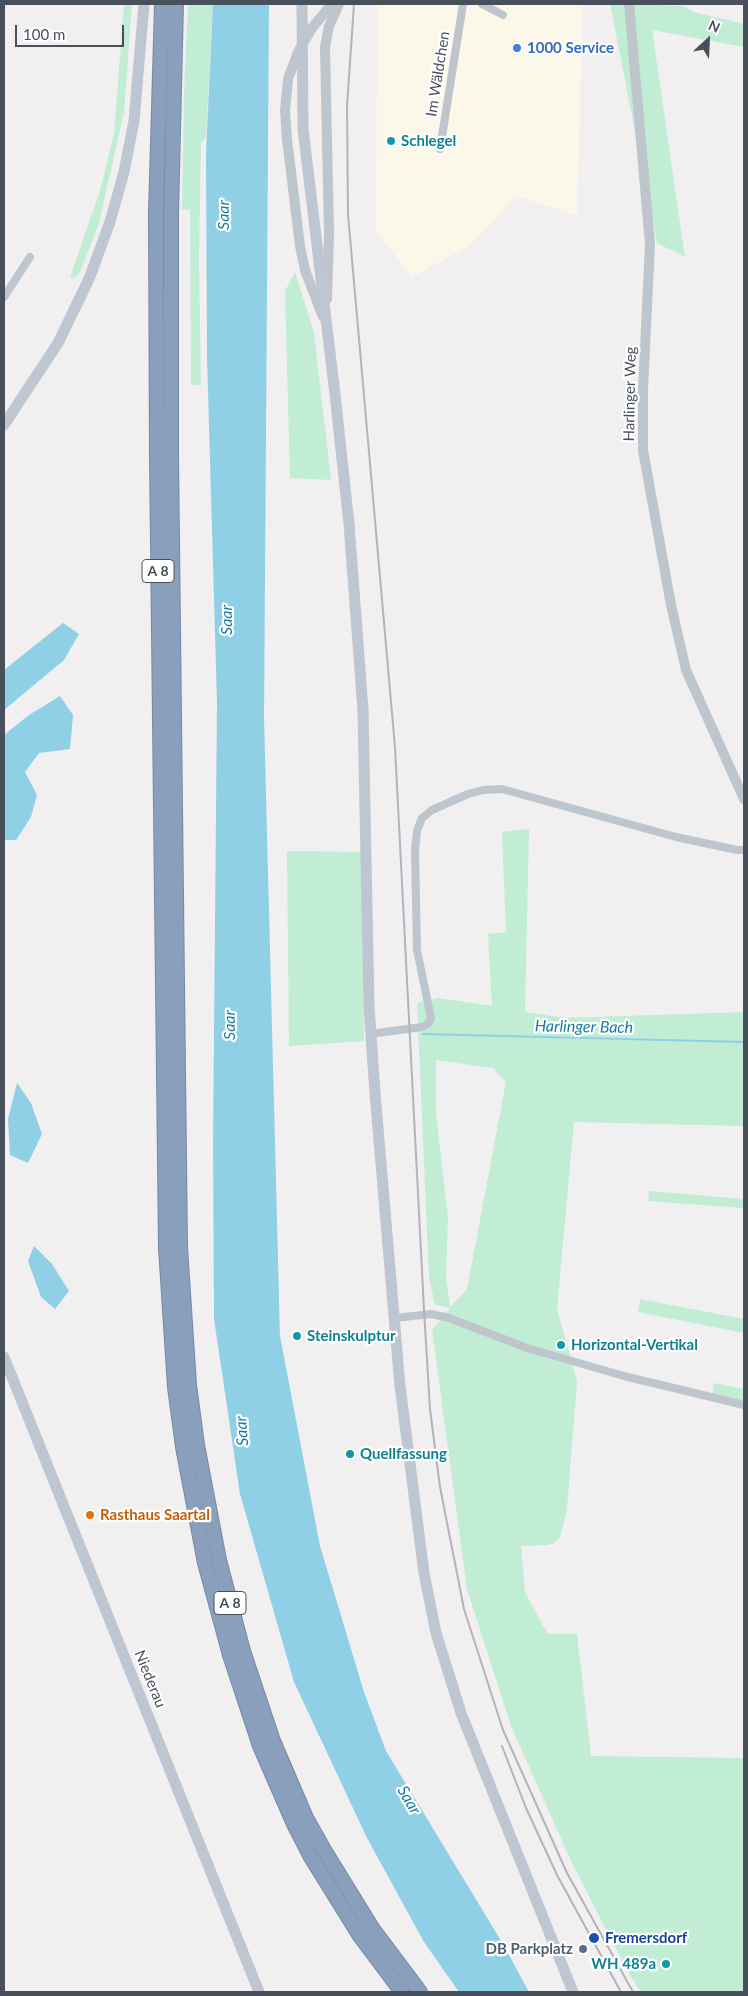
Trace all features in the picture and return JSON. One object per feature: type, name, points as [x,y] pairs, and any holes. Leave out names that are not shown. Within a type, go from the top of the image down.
[{"type":"highway","name":"A 8","points":[[162,4],[158,131],[156,325],[165,1139],[172,1171],[190,1394],[210,1516],[243,1651],[273,1741],[306,1818],[348,1892],[372,1928],[420,1992]]},
{"type":"highway","name":"A 8","points":[[176,4],[172,122],[170,325],[179,1139],[172,1171],[170,1326],[175,1386],[196,1519],[230,1655],[260,1746],[294,1824],[336,1900],[402,1992]]},
{"type":"main road","points":[[4,425],[45,366],[77,306],[90,279],[110,222],[127,157],[138,91],[144,4]]},
{"type":"main road","points":[[302,4],[303,129],[349,524],[362,702],[367,806],[370,1034],[400,1386],[424,1573],[436,1633],[447,1671],[475,1750],[573,1992]]},
{"type":"main road","name":"Niederau","points":[[4,1357],[260,1992]]},
{"type":"street","points":[[327,327],[301,252],[285,111],[288,79],[298,52],[312,28],[332,4]]},
{"type":"street","points":[[327,327],[329,234],[325,47],[329,26],[339,4]]},
{"type":"street","name":"Im Wäldchen","points":[[440,149],[463,4]]},
{"type":"street","points":[[482,4],[503,15]]},
{"type":"street","name":"Harlinger Weg","points":[[629,4],[650,244],[642,390],[645,458],[670,605],[686,670],[744,799]]},
{"type":"street","points":[[4,295],[30,258]]},
{"type":"street","points":[[370,1034],[422,1027],[428,1024],[431,1018],[417,950],[415,851],[422,818],[432,810],[475,792],[502,789],[676,837],[744,850]]},
{"type":"street","points":[[395,1318],[431,1314],[449,1318],[554,1356],[624,1376],[744,1405]]},
{"type":"shaded area","points":[[377,4],[583,4],[577,215],[516,196],[469,246],[412,277],[376,232]]},
{"type":"green space","points":[[124,4],[132,4],[124,112],[99,223],[80,272],[75,278],[70,277],[100,191],[114,134]]},
{"type":"green space","points":[[188,4],[213,4],[206,137],[201,144],[199,259],[201,385],[191,385],[190,210],[182,210]]},
{"type":"green space","points":[[610,4],[683,6],[693,12],[744,24],[744,47],[652,30],[685,257],[657,243]]},
{"type":"green space","points":[[295,272],[314,333],[331,480],[290,478],[285,291]]},
{"type":"green space","points":[[529,829],[525,1012],[565,1018],[744,1012],[744,1126],[574,1122],[557,1309],[577,1381],[567,1509],[560,1537],[555,1542],[549,1545],[521,1546],[525,1592],[543,1626],[549,1634],[577,1634],[591,1756],[744,1758],[744,1992],[641,1992],[628,1972],[571,1861],[511,1726],[467,1589],[432,1330],[450,1308],[435,1305],[429,1278],[417,1003],[438,998],[492,1006],[488,934],[506,932],[502,832]],"holes":[[[436,1060],[493,1068],[506,1082],[467,1289],[450,1307],[446,1277],[448,1217],[436,1114]]]},
{"type":"green space","points":[[287,851],[361,852],[364,1041],[289,1046]]},
{"type":"green space","points":[[649,1191],[744,1199],[744,1208],[648,1201]]},
{"type":"green space","points":[[640,1299],[744,1319],[744,1333],[638,1312]]},
{"type":"green space","points":[[714,1383],[744,1389],[744,1404],[712,1397]]},
{"type":"water","name":"Saar","points":[[213,4],[269,4],[264,718],[280,1336],[320,1546],[364,1692],[386,1751],[503,1944],[529,1992],[459,1992],[424,1942],[367,1838],[294,1682],[240,1494],[214,1319],[213,1145],[217,702],[207,357],[206,153]]},
{"type":"water","points":[[63,623],[79,634],[64,660],[4,710],[4,670]]},
{"type":"water","points":[[60,696],[73,715],[70,749],[39,753],[25,772],[37,795],[31,817],[16,840],[4,840],[4,735],[29,715]]},
{"type":"water","points":[[17,1083],[31,1103],[42,1134],[28,1163],[10,1155],[8,1119]]},
{"type":"water","points":[[34,1246],[52,1264],[69,1291],[55,1309],[41,1297],[28,1261]]},
{"type":"waterway","name":"Harlinger Bach","points":[[423,1034],[744,1042]]},
{"type":"railway","points":[[354,4],[347,106],[348,214],[395,747],[430,1409],[440,1487],[464,1609],[503,1730],[567,1873],[633,1992]]},
{"type":"railway","points":[[502,1746],[526,1808],[557,1875],[621,1992]]},
{"type":"place","name":"1000 Service","points":[[517,48]]},
{"type":"place","name":"Schlegel","points":[[391,141]]},
{"type":"place","name":"Steinskulptur","points":[[297,1336]]},
{"type":"place","name":"Horizontal-Vertikal","points":[[561,1345]]},
{"type":"place","name":"Quellfassung","points":[[350,1454]]},
{"type":"place","name":"Rasthaus Saartal","points":[[90,1515]]},
{"type":"place","name":"Fremersdorf","points":[[594,1938]]},
{"type":"place","name":"DB Parkplatz","points":[[583,1949]]},
{"type":"place","name":"WH 489a","points":[[666,1964]]}]
